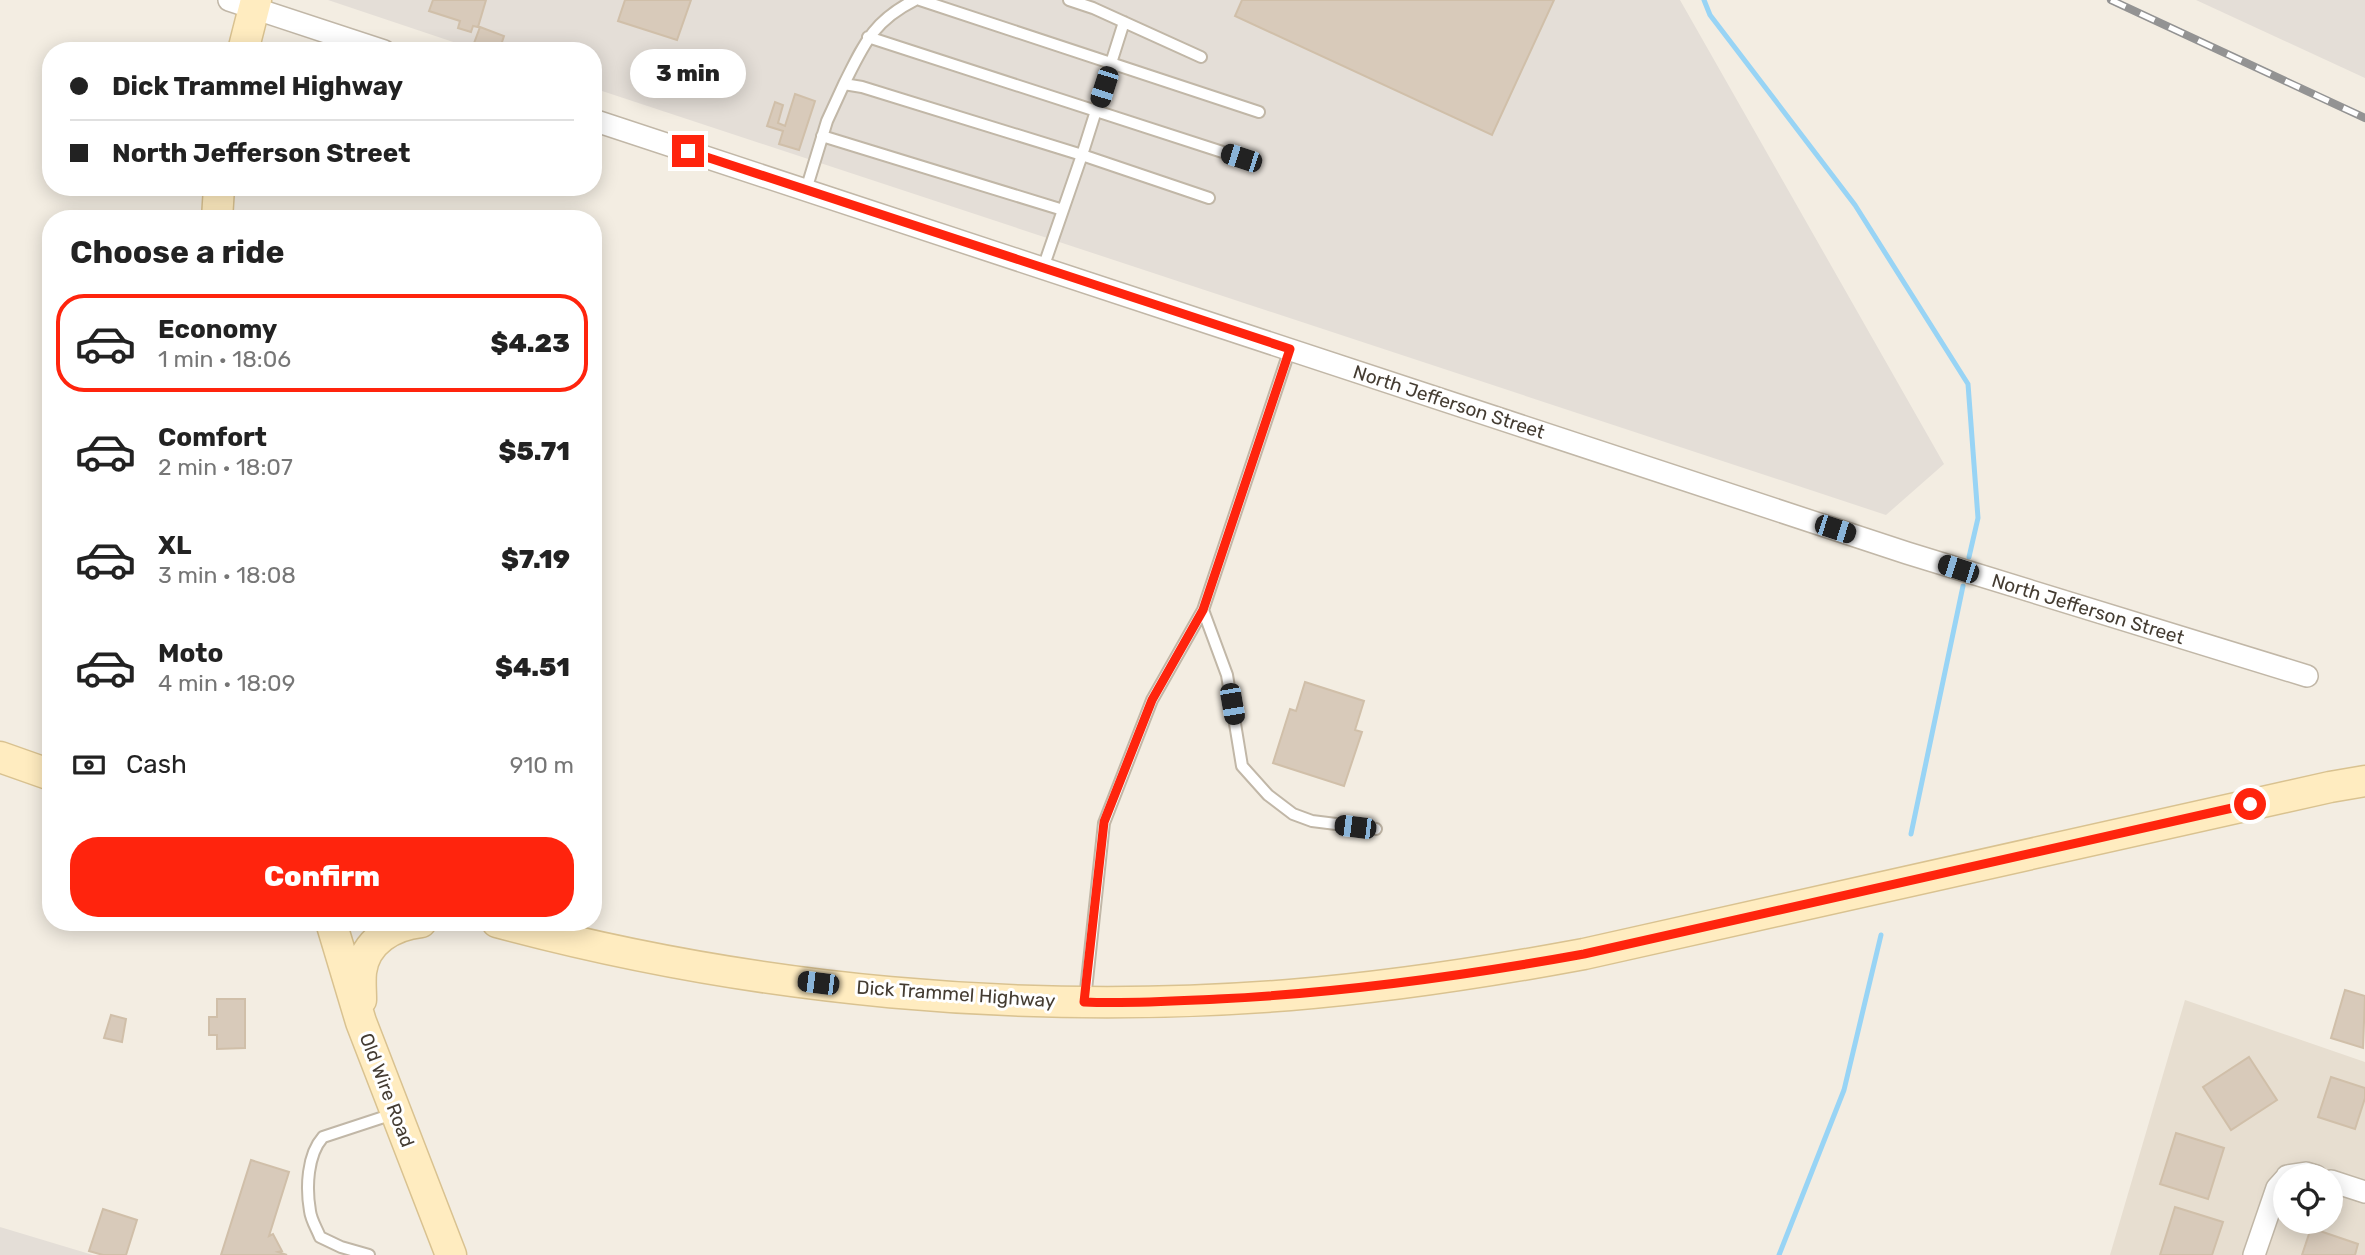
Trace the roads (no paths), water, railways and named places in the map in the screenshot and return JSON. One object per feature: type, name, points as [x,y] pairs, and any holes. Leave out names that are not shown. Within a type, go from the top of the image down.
[{"type":"main road","points":[[244,42],[246,3]]},
{"type":"main road","points":[[0,757],[42,772]]},
{"type":"main road","name":"Dick Trammel Highway","points":[[535,931],[696,966],[892,992],[1084,1002],[1189,1001],[1289,995],[1388,986],[1487,972],[1584,954],[2330,786],[2365,781]]},
{"type":"main road","name":"Old Wire Road","points":[[334,931],[361,1022],[451,1255]]},
{"type":"main road","points":[[361,1022],[361,969],[375,939],[392,931]]},
{"type":"street","points":[[246,3],[358,42]]},
{"type":"street","name":"North Jefferson Street","points":[[602,123],[1907,553],[2307,676]]},
{"type":"street","points":[[2343,1185],[2365,1192]]},
{"type":"street","points":[[2254,1255],[2273,1200]]},
{"type":"lane","points":[[806,190],[827,121],[868,37],[893,11],[915,0]]},
{"type":"lane","points":[[920,0],[1259,112]]},
{"type":"lane","points":[[1069,0],[1201,57]]},
{"type":"lane","points":[[1043,268],[1124,22]]},
{"type":"lane","points":[[868,37],[1241,158]]},
{"type":"lane","points":[[844,84],[862,87],[1082,155],[1209,198]]},
{"type":"lane","points":[[822,136],[1063,210]]},
{"type":"lane","points":[[1084,1002],[1104,822],[1152,700],[1203,610],[1290,349]]},
{"type":"lane","points":[[1203,610],[1227,675],[1242,766],[1268,795],[1293,814],[1312,821],[1376,829]]},
{"type":"lane","points":[[369,1255],[341,1247],[320,1237],[310,1213],[309,1174],[316,1145],[323,1137],[396,1113]]},
{"type":"waterway","points":[[1704,0],[1710,15],[1855,205],[1968,384],[1978,518],[1969,557]]},
{"type":"waterway","points":[[1911,834],[1963,586]]},
{"type":"waterway","points":[[1779,1255],[1844,1090],[1881,935]]},
{"type":"railway","points":[[2111,0],[2365,118]]}]
